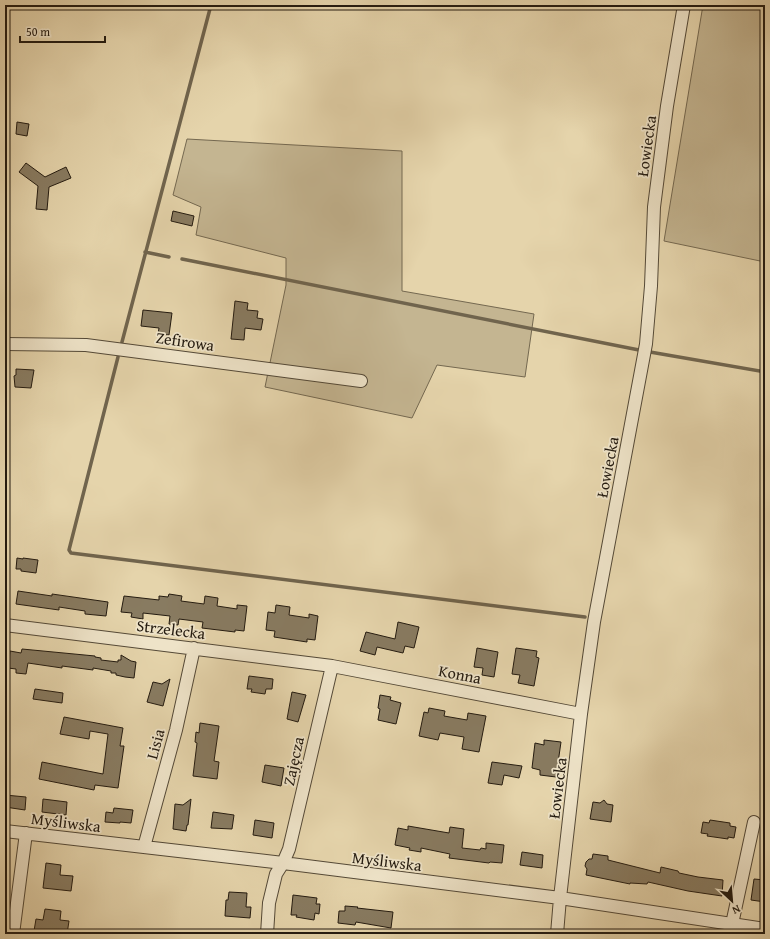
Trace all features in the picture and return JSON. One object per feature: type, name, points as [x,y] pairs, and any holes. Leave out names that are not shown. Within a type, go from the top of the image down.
[{"type":"street","name":"Łowiecka","points":[[557,934],[581,714],[594,622],[646,344],[651,286],[655,200],[667,106],[684,5]]},
{"type":"street","name":"Zefirowa","points":[[5,344],[86,345],[361,381]]},
{"type":"street","name":"Strzelecka","points":[[5,625],[332,666]]},
{"type":"street","name":"Lisia","points":[[144,847],[176,730],[194,648]]},
{"type":"street","name":"Konna","points":[[332,666],[581,714]]},
{"type":"street","name":"Zajęcza","points":[[266,934],[276,874],[289,850],[332,666]]},
{"type":"street","points":[[732,924],[754,822]]},
{"type":"street","name":"Myśliwska","points":[[5,831],[283,863],[560,898],[765,929]]},
{"type":"street","points":[[13,934],[26,833]]},
{"type":"shaded area","points":[[703,5],[765,5],[765,262],[664,241]]},
{"type":"shaded area","points":[[187,139],[402,151],[402,291],[534,314],[525,377],[437,365],[412,418],[265,387],[286,285],[286,258],[196,235],[201,207],[173,195]]},
{"type":"building","points":[[17,122],[29,124],[27,136],[16,134]]},
{"type":"building","points":[[26,163],[45,177],[66,167],[71,178],[49,187],[47,210],[36,209],[38,186],[19,172]]},
{"type":"building","points":[[173,211],[194,216],[192,226],[171,221]]},
{"type":"building","points":[[235,301],[248,303],[247,310],[258,311],[257,318],[263,319],[261,330],[245,328],[244,340],[231,339]]},
{"type":"building","points":[[143,310],[172,313],[169,335],[158,334],[159,328],[141,326]]},
{"type":"building","points":[[16,369],[34,370],[31,388],[15,387],[14,376],[16,375]]},
{"type":"building","points":[[17,558],[38,560],[36,573],[16,569]]},
{"type":"building","points":[[18,591],[108,602],[106,616],[85,614],[85,611],[59,607],[59,610],[16,604]]},
{"type":"building","points":[[169,594],[182,596],[181,601],[204,604],[205,596],[218,598],[217,606],[237,609],[237,605],[247,606],[244,631],[235,630],[235,632],[202,628],[203,622],[179,619],[178,625],[169,624],[170,616],[143,613],[143,619],[131,617],[132,613],[121,612],[124,596],[159,600],[159,596],[168,597]]},
{"type":"building","points":[[276,605],[290,607],[289,615],[309,618],[309,614],[318,616],[315,640],[307,639],[307,642],[274,637],[275,631],[266,630],[268,612],[275,613]]},
{"type":"building","points":[[398,622],[419,627],[414,648],[405,646],[403,653],[377,647],[375,655],[360,651],[366,632],[395,639]]},
{"type":"building","points":[[477,648],[498,652],[494,677],[482,675],[483,668],[474,667]]},
{"type":"building","points":[[516,648],[537,651],[536,657],[539,658],[534,686],[518,683],[520,675],[512,674]]},
{"type":"building","points":[[22,649],[95,656],[101,658],[101,660],[118,662],[118,660],[121,660],[121,655],[131,661],[136,662],[134,678],[116,675],[116,673],[111,673],[111,671],[93,668],[93,670],[62,666],[62,668],[28,663],[26,674],[16,673],[16,669],[8,668],[10,651],[21,653]]},
{"type":"building","points":[[249,676],[273,679],[272,689],[266,689],[265,694],[251,692],[252,689],[247,689]]},
{"type":"building","points":[[170,679],[163,706],[147,702],[153,682],[162,684]]},
{"type":"building","points":[[35,689],[63,693],[62,703],[33,699]]},
{"type":"building","points":[[292,692],[306,695],[298,722],[287,719]]},
{"type":"building","points":[[380,695],[391,697],[390,700],[401,703],[396,724],[378,720]]},
{"type":"building","points":[[429,708],[445,711],[444,716],[467,720],[468,713],[486,716],[479,752],[462,749],[464,737],[440,733],[438,740],[419,736],[424,712],[428,713]]},
{"type":"building","points":[[64,717],[123,728],[120,746],[124,746],[118,788],[95,785],[94,790],[39,779],[42,762],[103,774],[108,734],[90,731],[89,739],[60,734]]},
{"type":"building","points":[[200,723],[219,726],[214,761],[219,762],[217,779],[193,776],[197,743],[195,742],[196,732],[199,733]]},
{"type":"building","points":[[544,740],[561,742],[556,777],[540,775],[540,770],[532,768],[535,743],[544,745]]},
{"type":"building","points":[[492,762],[522,766],[519,778],[504,775],[502,785],[488,783]]},
{"type":"building","points":[[265,765],[284,768],[281,786],[262,782]]},
{"type":"building","points":[[5,795],[26,797],[25,810],[5,807]]},
{"type":"building","points":[[43,799],[67,802],[66,815],[42,812]]},
{"type":"building","points":[[191,799],[186,831],[173,829],[175,804],[183,805]]},
{"type":"building","points":[[604,800],[607,804],[613,805],[611,822],[590,819],[593,802],[600,803]]},
{"type":"building","points":[[114,808],[133,810],[131,823],[105,822],[106,812],[113,813]]},
{"type":"building","points":[[213,812],[234,815],[232,829],[211,828]]},
{"type":"building","points":[[255,820],[274,823],[272,838],[253,835]]},
{"type":"building","points":[[710,820],[730,823],[730,826],[736,827],[734,838],[728,837],[728,839],[707,836],[708,834],[701,833],[703,822],[709,823]]},
{"type":"building","points":[[408,826],[449,833],[450,827],[464,829],[462,848],[480,850],[481,848],[486,849],[486,843],[504,845],[502,863],[489,863],[449,858],[450,854],[421,848],[421,852],[395,845],[398,828],[408,830]]},
{"type":"building","points":[[522,852],[543,855],[542,868],[520,865]]},
{"type":"building","points":[[593,854],[608,856],[608,860],[660,873],[661,867],[698,877],[723,880],[722,896],[688,891],[648,882],[647,884],[630,884],[586,875],[586,862],[589,859],[592,859]]},
{"type":"building","points":[[46,863],[61,865],[60,875],[73,876],[71,891],[43,888]]},
{"type":"building","points":[[754,879],[765,880],[765,902],[751,900]]},
{"type":"building","points":[[229,892],[247,893],[246,907],[251,907],[250,918],[225,916],[226,900],[228,900]]},
{"type":"building","points":[[293,895],[317,898],[316,904],[320,904],[319,914],[315,913],[314,920],[296,917],[297,915],[291,915]]},
{"type":"building","points":[[345,906],[393,912],[391,928],[356,922],[355,925],[338,923],[339,911],[345,911]]},
{"type":"building","points":[[45,909],[61,911],[60,920],[69,921],[67,934],[34,931],[36,919],[43,920]]},
{"type":"waterway","points":[[122,342],[211,5]]},
{"type":"waterway","points":[[145,252],[169,257]]},
{"type":"waterway","points":[[182,259],[639,350]]},
{"type":"waterway","points":[[650,352],[765,372]]},
{"type":"waterway","points":[[118,357],[69,550],[71,553],[585,617]]}]
